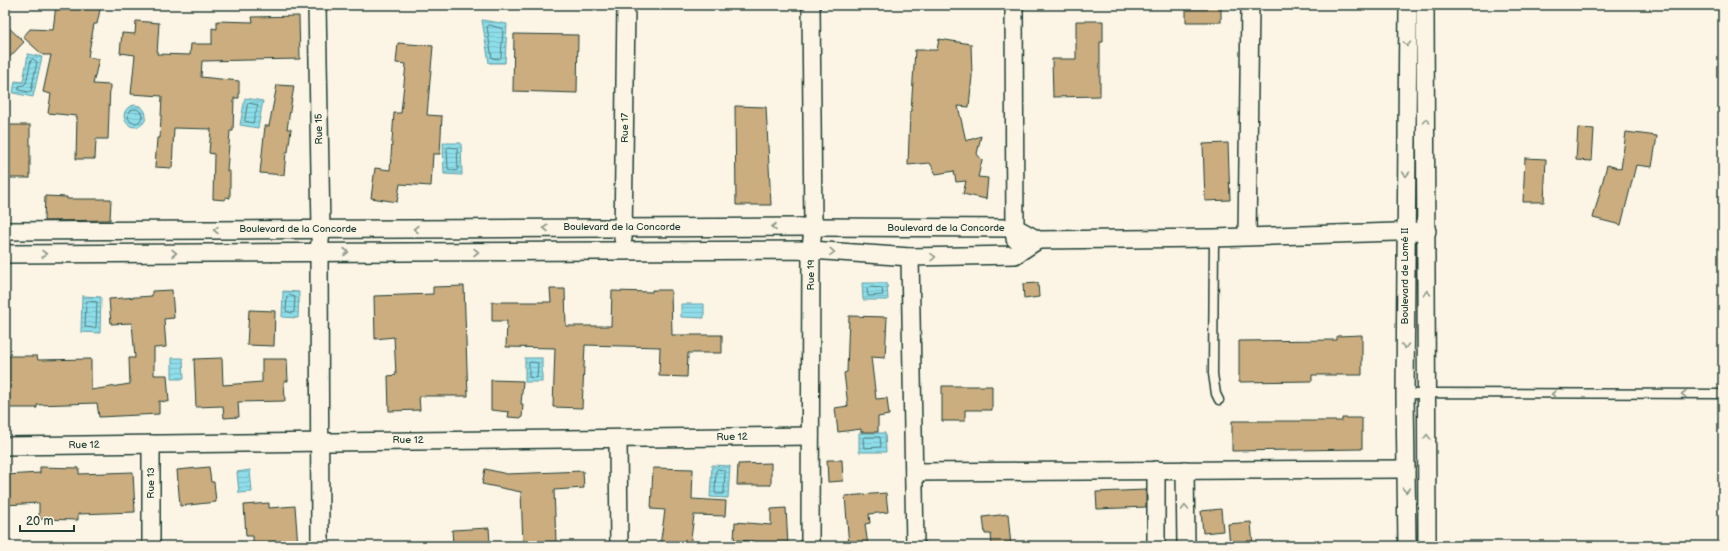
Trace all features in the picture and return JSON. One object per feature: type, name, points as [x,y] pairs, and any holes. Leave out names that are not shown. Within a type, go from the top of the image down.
[{"type":"street","name":"Rue 15","points":[[317,5],[321,229],[318,253],[320,546]]},
{"type":"street","name":"Rue 17","points":[[622,251],[624,228],[626,5]]},
{"type":"street","name":"Rue 19","points":[[810,546],[813,226],[811,5]]},
{"type":"street","points":[[1014,5],[1015,255]]},
{"type":"street","points":[[1246,236],[1250,5]]},
{"type":"street","name":"Boulevard de Lomé II","points":[[1407,546],[1405,395],[1408,5]]},
{"type":"street","points":[[1425,5],[1427,546]]},
{"type":"street","name":"Boulevard de la Concorde","points":[[5,231],[813,226],[1016,228],[1038,240]]},
{"type":"street","points":[[5,254],[812,250],[910,257],[1015,255],[1038,240],[1214,238],[1427,231]]},
{"type":"street","points":[[910,257],[915,546]]},
{"type":"street","name":"Rue 12","points":[[5,446],[810,436]]},
{"type":"street","points":[[618,439],[619,546]]},
{"type":"street","name":"Rue 13","points":[[150,444],[151,546]]},
{"type":"street","points":[[914,472],[1406,469]]},
{"type":"street","points":[[1156,470],[1156,546]]},
{"type":"street","points":[[1185,470],[1186,546]]},
{"type":"lane","points":[[1214,238],[1212,374],[1216,394],[1219,400]]},
{"type":"lane","points":[[1405,395],[1427,393],[1723,394]]},
{"type":"water","points":[[482,20],[507,24],[505,63],[489,63]]},
{"type":"water","points":[[28,54],[42,57],[33,97],[13,93],[15,81],[23,82]]},
{"type":"water","points":[[245,98],[263,101],[258,128],[240,125]]},
{"type":"water","points":[[135,105],[143,108],[146,116],[143,124],[135,127],[127,124],[124,116],[127,108]]},
{"type":"water","points":[[443,143],[461,143],[462,175],[444,174]]},
{"type":"water","points":[[862,283],[887,283],[888,300],[863,300]]},
{"type":"water","points":[[283,291],[299,292],[298,318],[282,317]]},
{"type":"water","points":[[82,296],[101,297],[100,333],[81,332]]},
{"type":"water","points":[[681,304],[704,304],[704,318],[681,317]]},
{"type":"water","points":[[172,358],[183,358],[184,379],[172,379]]},
{"type":"water","points":[[525,358],[542,358],[542,382],[525,382]]},
{"type":"water","points":[[859,433],[885,433],[886,452],[859,452]]},
{"type":"water","points":[[712,465],[730,466],[728,498],[710,497]]},
{"type":"water","points":[[250,470],[252,492],[239,493],[237,472]]},
{"type":"building","points":[[56,5],[101,5],[97,24],[94,24],[88,57],[99,59],[93,84],[110,85],[108,139],[96,139],[95,159],[76,159],[77,116],[48,113],[51,94],[43,92],[51,55],[43,55],[23,37],[30,29],[53,30]]},
{"type":"building","points":[[1186,5],[1221,5],[1221,22],[1186,22]]},
{"type":"building","points":[[299,16],[300,59],[202,61],[201,77],[239,81],[239,98],[234,98],[233,131],[230,131],[227,171],[230,171],[230,198],[226,197],[225,200],[213,199],[214,154],[209,153],[211,129],[174,128],[172,168],[155,167],[157,138],[160,138],[162,96],[131,94],[135,55],[120,53],[122,33],[135,34],[136,21],[159,23],[157,54],[190,55],[191,44],[212,44],[212,28],[217,29],[217,21],[253,22],[252,17]]},
{"type":"building","points":[[1076,21],[1103,21],[1103,42],[1100,42],[1100,96],[1053,97],[1052,59],[1076,59]]},
{"type":"building","points":[[5,24],[24,42],[5,62]]},
{"type":"building","points":[[514,34],[578,35],[577,93],[513,91]]},
{"type":"building","points":[[939,39],[971,44],[972,76],[969,107],[958,106],[966,141],[981,136],[977,154],[982,160],[978,177],[988,178],[986,199],[963,194],[966,181],[956,182],[954,171],[936,174],[930,163],[908,165],[910,111],[915,50],[937,50]]},
{"type":"building","points":[[398,43],[433,46],[427,115],[442,116],[440,154],[433,154],[431,186],[400,184],[397,202],[371,198],[375,168],[390,170],[394,113],[401,113],[406,64],[396,63]]},
{"type":"building","points":[[277,85],[294,86],[287,129],[291,129],[288,152],[286,152],[284,175],[260,173],[265,126],[269,126]]},
{"type":"building","points":[[735,106],[766,107],[771,205],[736,205]]},
{"type":"building","points":[[5,125],[30,125],[30,178],[5,178]]},
{"type":"building","points":[[1578,128],[1594,129],[1592,161],[1576,160]]},
{"type":"building","points":[[1626,132],[1657,136],[1652,167],[1636,165],[1621,225],[1593,218],[1607,165],[1621,169]]},
{"type":"building","points":[[1228,143],[1230,200],[1205,201],[1203,144]]},
{"type":"building","points":[[1525,158],[1546,159],[1544,202],[1523,202]]},
{"type":"building","points":[[45,196],[67,197],[67,199],[111,199],[110,220],[44,221]]},
{"type":"building","points":[[1038,283],[1039,297],[1024,299],[1023,284]]},
{"type":"building","points":[[464,286],[468,396],[419,396],[420,410],[389,411],[388,376],[396,375],[394,337],[375,339],[374,296],[433,294],[433,287]]},
{"type":"building","points":[[550,289],[565,289],[566,326],[611,326],[612,291],[652,292],[652,290],[671,290],[672,335],[722,335],[722,353],[688,353],[687,377],[659,376],[660,347],[585,345],[582,408],[553,407],[555,348],[506,347],[507,321],[492,321],[492,302],[551,302]]},
{"type":"building","points":[[172,290],[174,318],[164,319],[166,347],[154,348],[154,375],[167,375],[169,402],[159,401],[159,414],[99,417],[97,403],[37,405],[37,408],[5,408],[5,356],[37,356],[38,360],[91,359],[91,390],[130,384],[129,358],[135,358],[132,323],[111,324],[109,299],[152,296],[152,291]]},
{"type":"building","points":[[249,310],[275,311],[274,346],[247,345]]},
{"type":"building","points":[[849,316],[887,317],[885,358],[871,357],[876,399],[887,398],[889,415],[878,417],[878,432],[861,432],[861,429],[838,432],[835,408],[848,406],[844,373],[847,372]]},
{"type":"building","points":[[1362,335],[1362,375],[1312,375],[1312,381],[1239,382],[1239,341],[1337,340],[1337,336]]},
{"type":"building","points":[[222,358],[223,385],[262,382],[262,359],[287,359],[288,381],[284,381],[285,401],[238,402],[239,417],[224,418],[223,406],[196,407],[194,359]]},
{"type":"building","points":[[491,380],[523,381],[521,404],[523,404],[522,418],[508,417],[509,412],[491,410]]},
{"type":"building","points":[[942,386],[992,386],[992,410],[965,410],[965,421],[942,421]]},
{"type":"building","points":[[1342,418],[1362,418],[1362,449],[1232,451],[1232,421],[1342,421]]},
{"type":"building","points":[[827,460],[842,460],[843,481],[828,482]]},
{"type":"building","points":[[771,463],[771,485],[737,485],[738,464]]},
{"type":"building","points":[[40,467],[79,468],[79,474],[133,472],[135,512],[78,514],[78,520],[39,519],[39,503],[5,505],[5,475],[40,473]]},
{"type":"building","points":[[209,467],[211,482],[214,482],[216,502],[180,506],[177,470]]},
{"type":"building","points":[[653,468],[693,469],[692,499],[726,501],[725,516],[694,515],[690,546],[660,546],[665,510],[651,509]]},
{"type":"building","points":[[485,469],[507,474],[583,471],[584,488],[554,490],[556,542],[523,544],[521,492],[482,484]]},
{"type":"building","points":[[1146,490],[1146,507],[1097,509],[1096,492]]},
{"type":"building","points":[[886,493],[888,512],[869,514],[870,523],[865,524],[868,546],[849,546],[845,496]]},
{"type":"building","points":[[269,503],[269,508],[295,506],[298,546],[253,546],[253,536],[246,536],[244,505]]},
{"type":"building","points":[[786,508],[788,546],[755,546],[755,541],[734,540],[735,522],[771,525],[771,509]]},
{"type":"building","points":[[1221,509],[1223,531],[1203,533],[1201,511]]},
{"type":"building","points":[[1008,514],[1011,546],[992,546],[991,534],[985,534],[983,517]]},
{"type":"building","points":[[1251,522],[1253,546],[1230,546],[1228,524]]},
{"type":"building","points":[[489,528],[490,543],[453,545],[452,530]]}]
